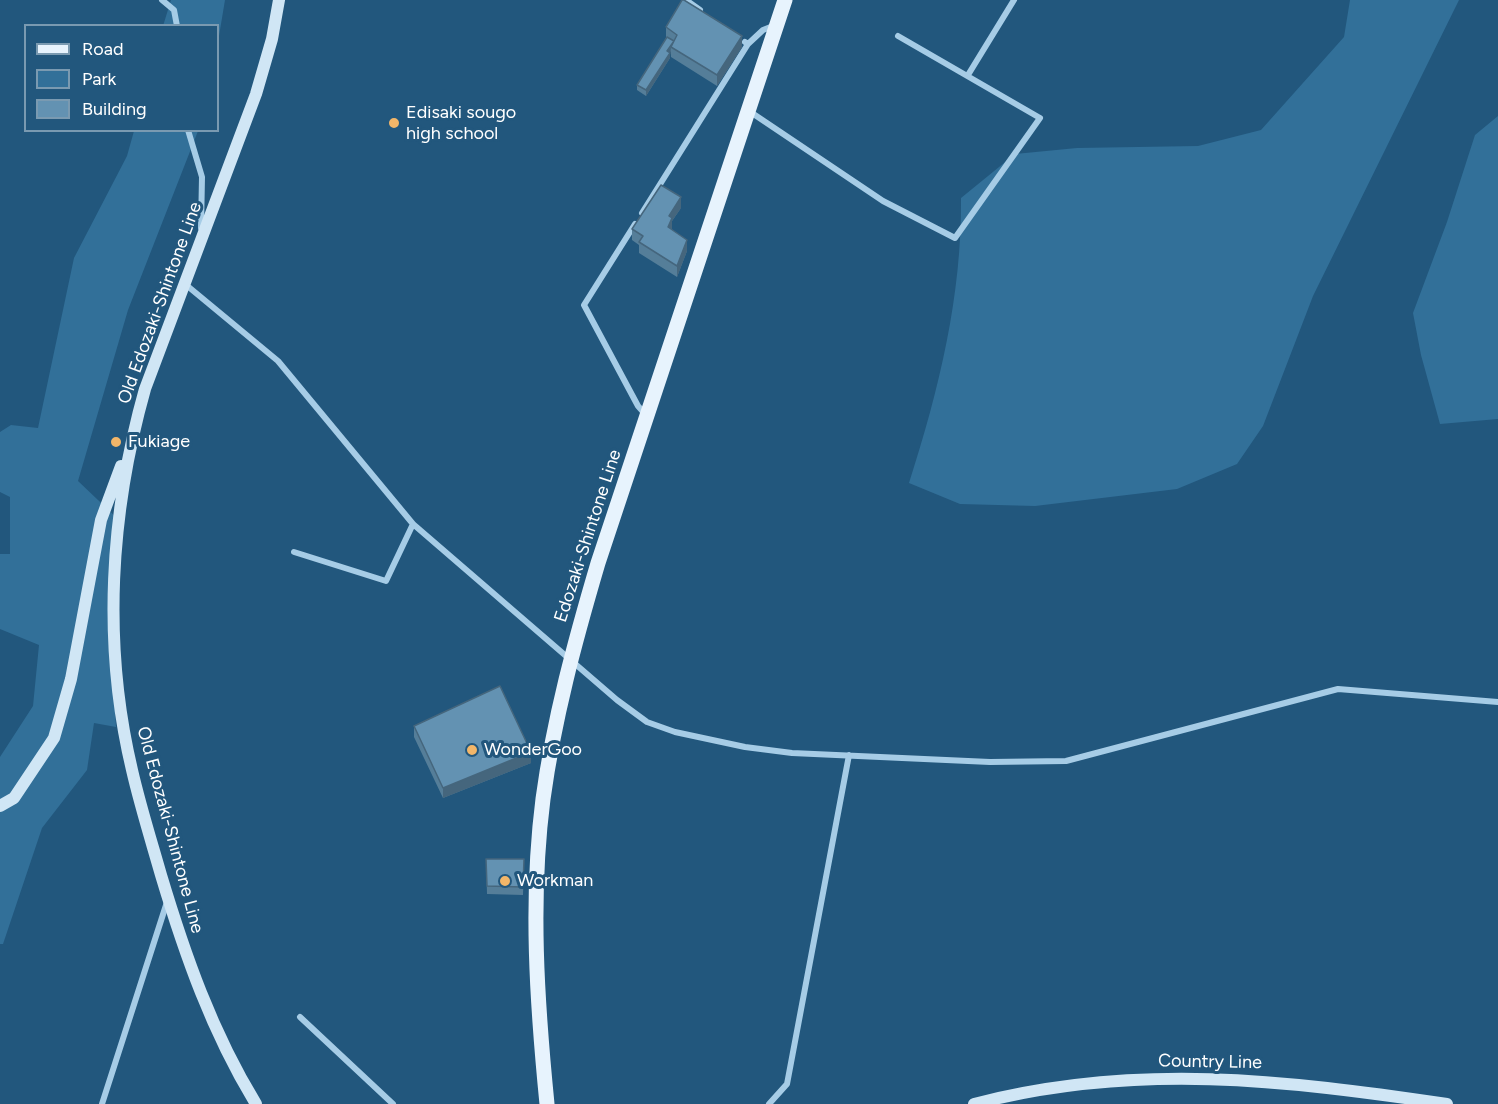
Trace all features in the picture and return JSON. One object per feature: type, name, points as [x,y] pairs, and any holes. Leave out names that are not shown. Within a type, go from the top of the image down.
[{"type":"main road","name":"Edozaki-Shintone Line","points":[[547,1104],[536,965],[539,848],[550,754],[570,660],[647,416],[785,0]]},
{"type":"street","points":[[162,0],[174,10],[177,24]]},
{"type":"street","name":"Old Edozaki-Shintone Line","points":[[256,1104],[212,1022],[195,981],[168,898],[132,769],[115,658],[113,569],[131,439],[144,389],[201,244],[256,94],[272,39],[279,0]]},
{"type":"street","points":[[686,0],[703,13]]},
{"type":"street","points":[[968,75],[1014,0]]},
{"type":"street","points":[[647,416],[638,406],[584,305],[748,44],[763,30],[777,25]]},
{"type":"street","points":[[749,111],[884,201],[956,238],[1040,118],[898,36]]},
{"type":"street","points":[[739,38],[748,44]]},
{"type":"street","points":[[189,132],[202,177],[201,244]]},
{"type":"street","points":[[185,284],[278,361],[413,524],[570,660],[647,722],[675,732],[757,748],[849,755],[990,762],[1066,761],[1338,688],[1498,702]]},
{"type":"street","points":[[0,806],[14,798],[54,738],[71,679],[101,520],[131,439]]},
{"type":"street","points":[[294,552],[386,581],[413,524]]},
{"type":"street","points":[[769,1104],[787,1084],[849,755]]},
{"type":"street","points":[[102,1104],[168,898]]},
{"type":"street","points":[[300,1017],[393,1104]]},
{"type":"street","name":"Country Line","points":[[974,1104],[1112,1080],[1197,1077],[1325,1086],[1447,1104]]},
{"type":"green space","points":[[171,0],[225,0],[219,36],[219,24],[164,24]]},
{"type":"green space","points":[[1350,0],[1459,0],[1313,296],[1263,426],[1237,464],[1177,489],[1035,506],[960,504],[909,483],[930,413],[947,342],[958,270],[961,198],[1015,154],[1077,148],[1198,146],[1261,130],[1344,37]]},
{"type":"green space","points":[[1498,116],[1498,419],[1440,424],[1421,355],[1413,313],[1447,222],[1475,135]]},
{"type":"green space","points":[[134,132],[198,132],[128,310],[78,481],[118,519],[111,643],[116,727],[94,723],[87,770],[42,828],[3,944],[0,944],[0,757],[33,706],[39,645],[0,629],[0,554],[10,554],[10,497],[0,492],[0,432],[11,425],[38,428],[74,258],[127,156]]},
{"type":"building","points":[[682,0],[742,36],[717,75],[671,47],[677,35],[666,27]]},
{"type":"building","points":[[667,37],[674,41],[667,51],[670,53],[646,90],[637,85]]},
{"type":"building","points":[[661,185],[681,197],[669,216],[672,218],[668,227],[687,240],[677,266],[639,242],[643,236],[632,229]]},
{"type":"building","name":"WonderGoo","points":[[500,686],[531,752],[443,788],[414,726]]},
{"type":"building","name":"Workman","points":[[486,859],[524,859],[523,887],[487,886]]},
{"type":"place","name":"Edisaki sougo high school","points":[[394,123]]},
{"type":"place","name":"Fukiage","points":[[116,442]]},
{"type":"place","name":"WonderGoo","points":[[472,750]]},
{"type":"place","name":"Workman","points":[[505,881]]}]
